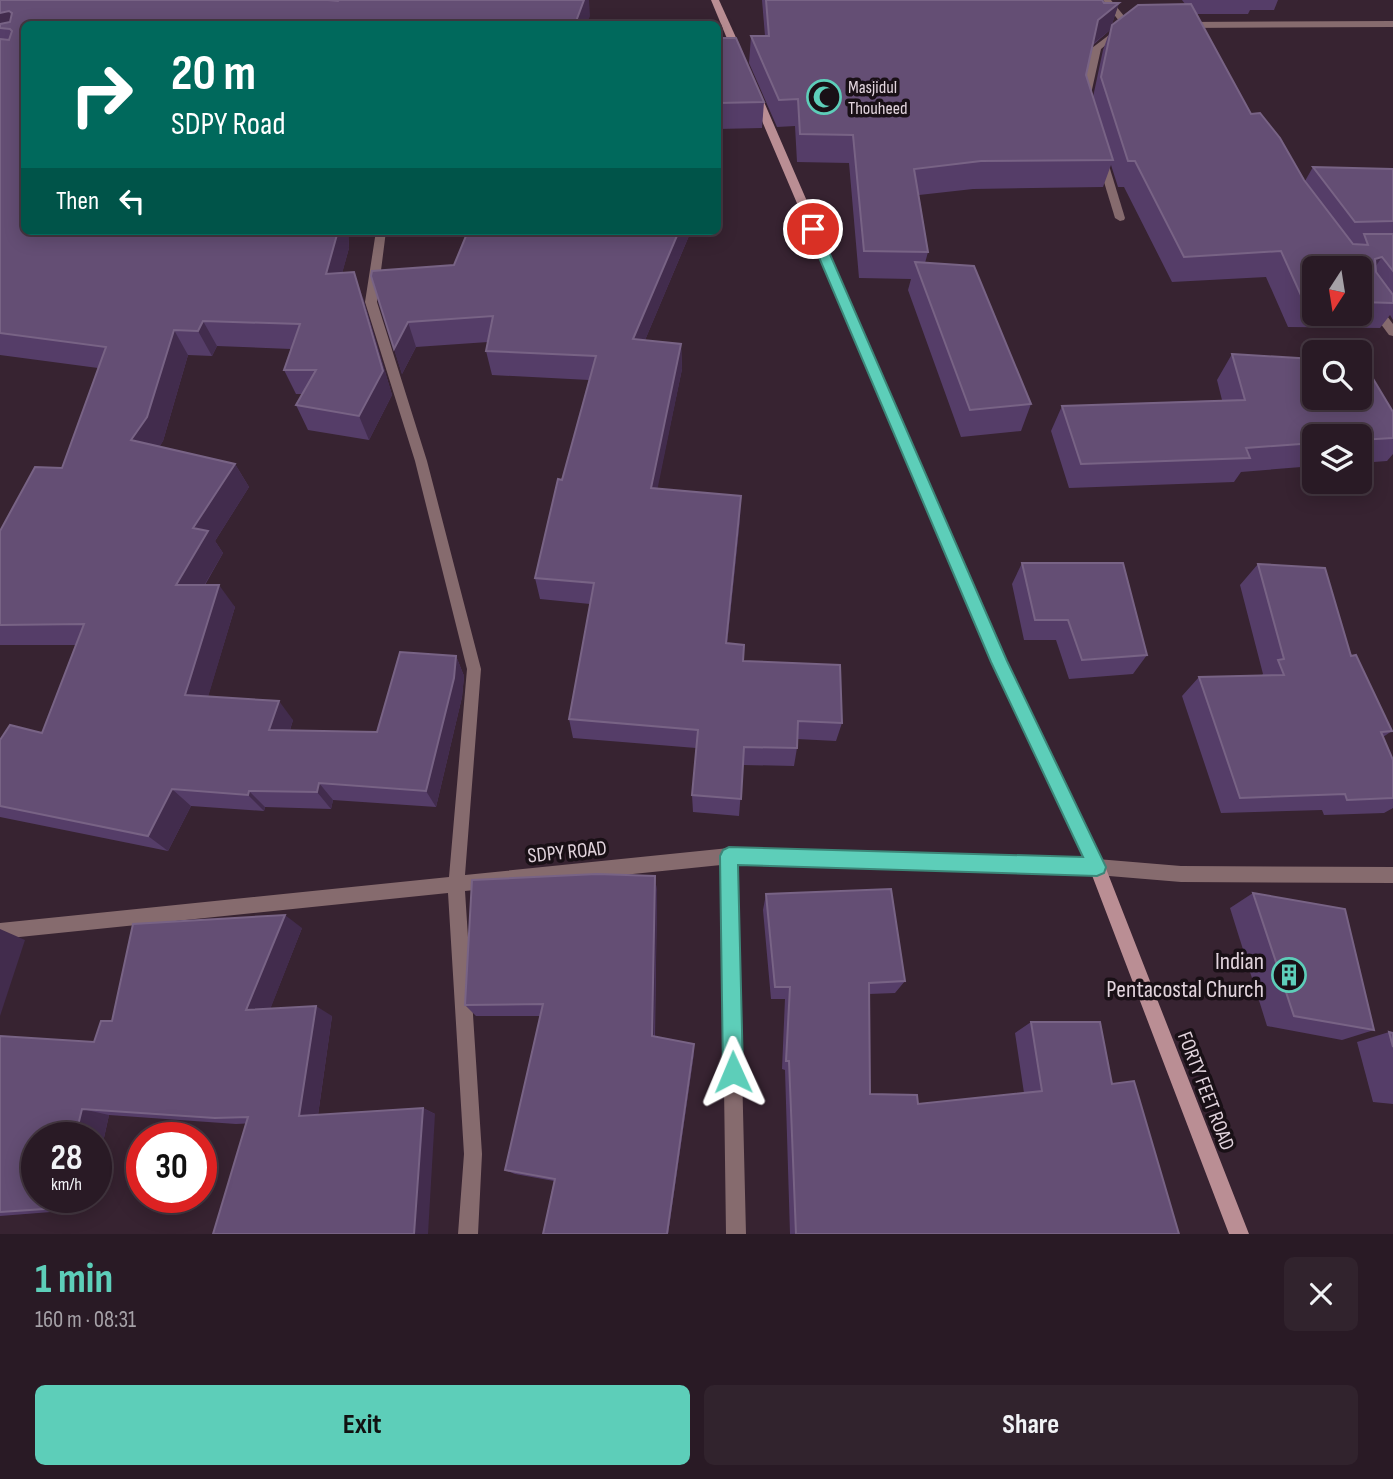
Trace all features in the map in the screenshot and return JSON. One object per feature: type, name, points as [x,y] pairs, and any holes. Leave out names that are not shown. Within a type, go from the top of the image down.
[{"type":"main road","name":"FORTY FEET ROAD","points":[[715,0],[999,662],[1097,867],[1239,1234]]},
{"type":"street","points":[[1107,0],[1126,25]]},
{"type":"street","points":[[1174,25],[1393,24]]},
{"type":"street","points":[[1088,116],[1084,103],[1097,48],[1126,25],[1150,25]]},
{"type":"street","points":[[1198,25],[1205,37]]},
{"type":"street","points":[[1100,154],[1120,218]]},
{"type":"street","points":[[380,235],[371,302],[421,461],[474,669],[456,885],[474,1154],[468,1234]]},
{"type":"street","points":[[1372,304],[1393,332]]},
{"type":"street","points":[[729,856],[736,1234]]},
{"type":"street","name":"SDPY ROAD","points":[[0,931],[729,856],[1097,867],[1181,874],[1393,875]]},
{"type":"building","points":[[0,0],[584,0],[576,21],[21,21],[21,235],[337,235],[326,274],[354,272],[383,371],[359,416],[296,405],[316,370],[284,370],[300,324],[203,321],[198,331],[174,330],[147,417],[131,440],[235,464],[193,528],[208,531],[176,585],[219,585],[185,695],[279,701],[269,730],[377,732],[400,652],[456,656],[454,678],[426,791],[319,783],[317,792],[249,791],[248,795],[172,789],[148,836],[0,806],[0,740],[10,725],[42,733],[84,624],[0,625],[0,531],[35,467],[62,468],[106,347],[0,333],[0,39],[9,40],[12,31],[0,28],[0,24],[10,22],[12,13],[0,13]]},
{"type":"building","points":[[766,0],[1102,0],[1104,3],[1119,3],[1098,20],[1086,75],[1113,160],[981,161],[914,169],[928,252],[864,251],[853,135],[800,134],[798,99],[779,100],[751,36],[769,36]]},
{"type":"building","points":[[1191,4],[1251,114],[1260,113],[1280,138],[1304,180],[1353,244],[1368,245],[1364,234],[1393,234],[1393,271],[1382,257],[1375,259],[1376,272],[1393,295],[1393,303],[1372,302],[1372,256],[1302,256],[1302,298],[1281,251],[1184,257],[1135,161],[1128,161],[1101,77],[1112,25],[1138,5]]},
{"type":"building","points":[[721,38],[736,38],[764,102],[721,103]]},
{"type":"building","points":[[1313,167],[1393,169],[1393,221],[1355,222]]},
{"type":"building","points":[[466,235],[677,235],[633,339],[681,344],[651,488],[741,496],[726,643],[744,645],[743,661],[840,665],[842,723],[798,721],[797,748],[744,747],[741,799],[692,795],[698,730],[569,719],[594,583],[535,578],[558,479],[562,480],[596,356],[486,351],[493,316],[408,322],[394,349],[371,276],[372,271],[454,265]]},
{"type":"building","points":[[915,262],[974,266],[1031,404],[970,410]]},
{"type":"building","points":[[1232,354],[1302,358],[1302,410],[1372,410],[1372,377],[1393,412],[1393,438],[1372,439],[1372,424],[1302,424],[1302,444],[1246,448],[1250,458],[1081,464],[1062,406],[1245,400]]},
{"type":"building","points":[[1022,563],[1123,563],[1147,655],[1082,660],[1068,620],[1035,620]]},
{"type":"building","points":[[1258,564],[1325,568],[1351,656],[1356,655],[1392,731],[1381,732],[1393,760],[1393,798],[1347,800],[1345,794],[1240,798],[1199,677],[1284,675],[1278,660],[1284,659]]},
{"type":"building","points":[[597,874],[655,876],[652,1036],[694,1044],[667,1234],[543,1234],[555,1179],[505,1170],[543,1004],[465,1005],[472,880]]},
{"type":"building","points":[[891,889],[905,981],[869,983],[870,1094],[917,1095],[918,1104],[1042,1091],[1031,1022],[1100,1022],[1112,1084],[1134,1081],[1179,1234],[796,1234],[789,1061],[786,1061],[790,987],[775,987],[766,894]]},
{"type":"building","points":[[1253,893],[1345,909],[1374,1030],[1294,1016]]},
{"type":"building","points":[[285,915],[246,1010],[316,1006],[299,1116],[423,1108],[414,1234],[213,1234],[248,1117],[215,1118],[82,1109],[79,1122],[21,1122],[21,1211],[0,1212],[0,1036],[94,1042],[101,1021],[112,1021],[133,924]]},
{"type":"place","name":"Masjidul Thouheed","points":[[824,97]]},
{"type":"place","name":"Indian Pentacostal Church","points":[[1289,975]]},
{"type":"route","points":[[733,1072],[729,856],[1097,867],[999,662],[813,229]]}]
